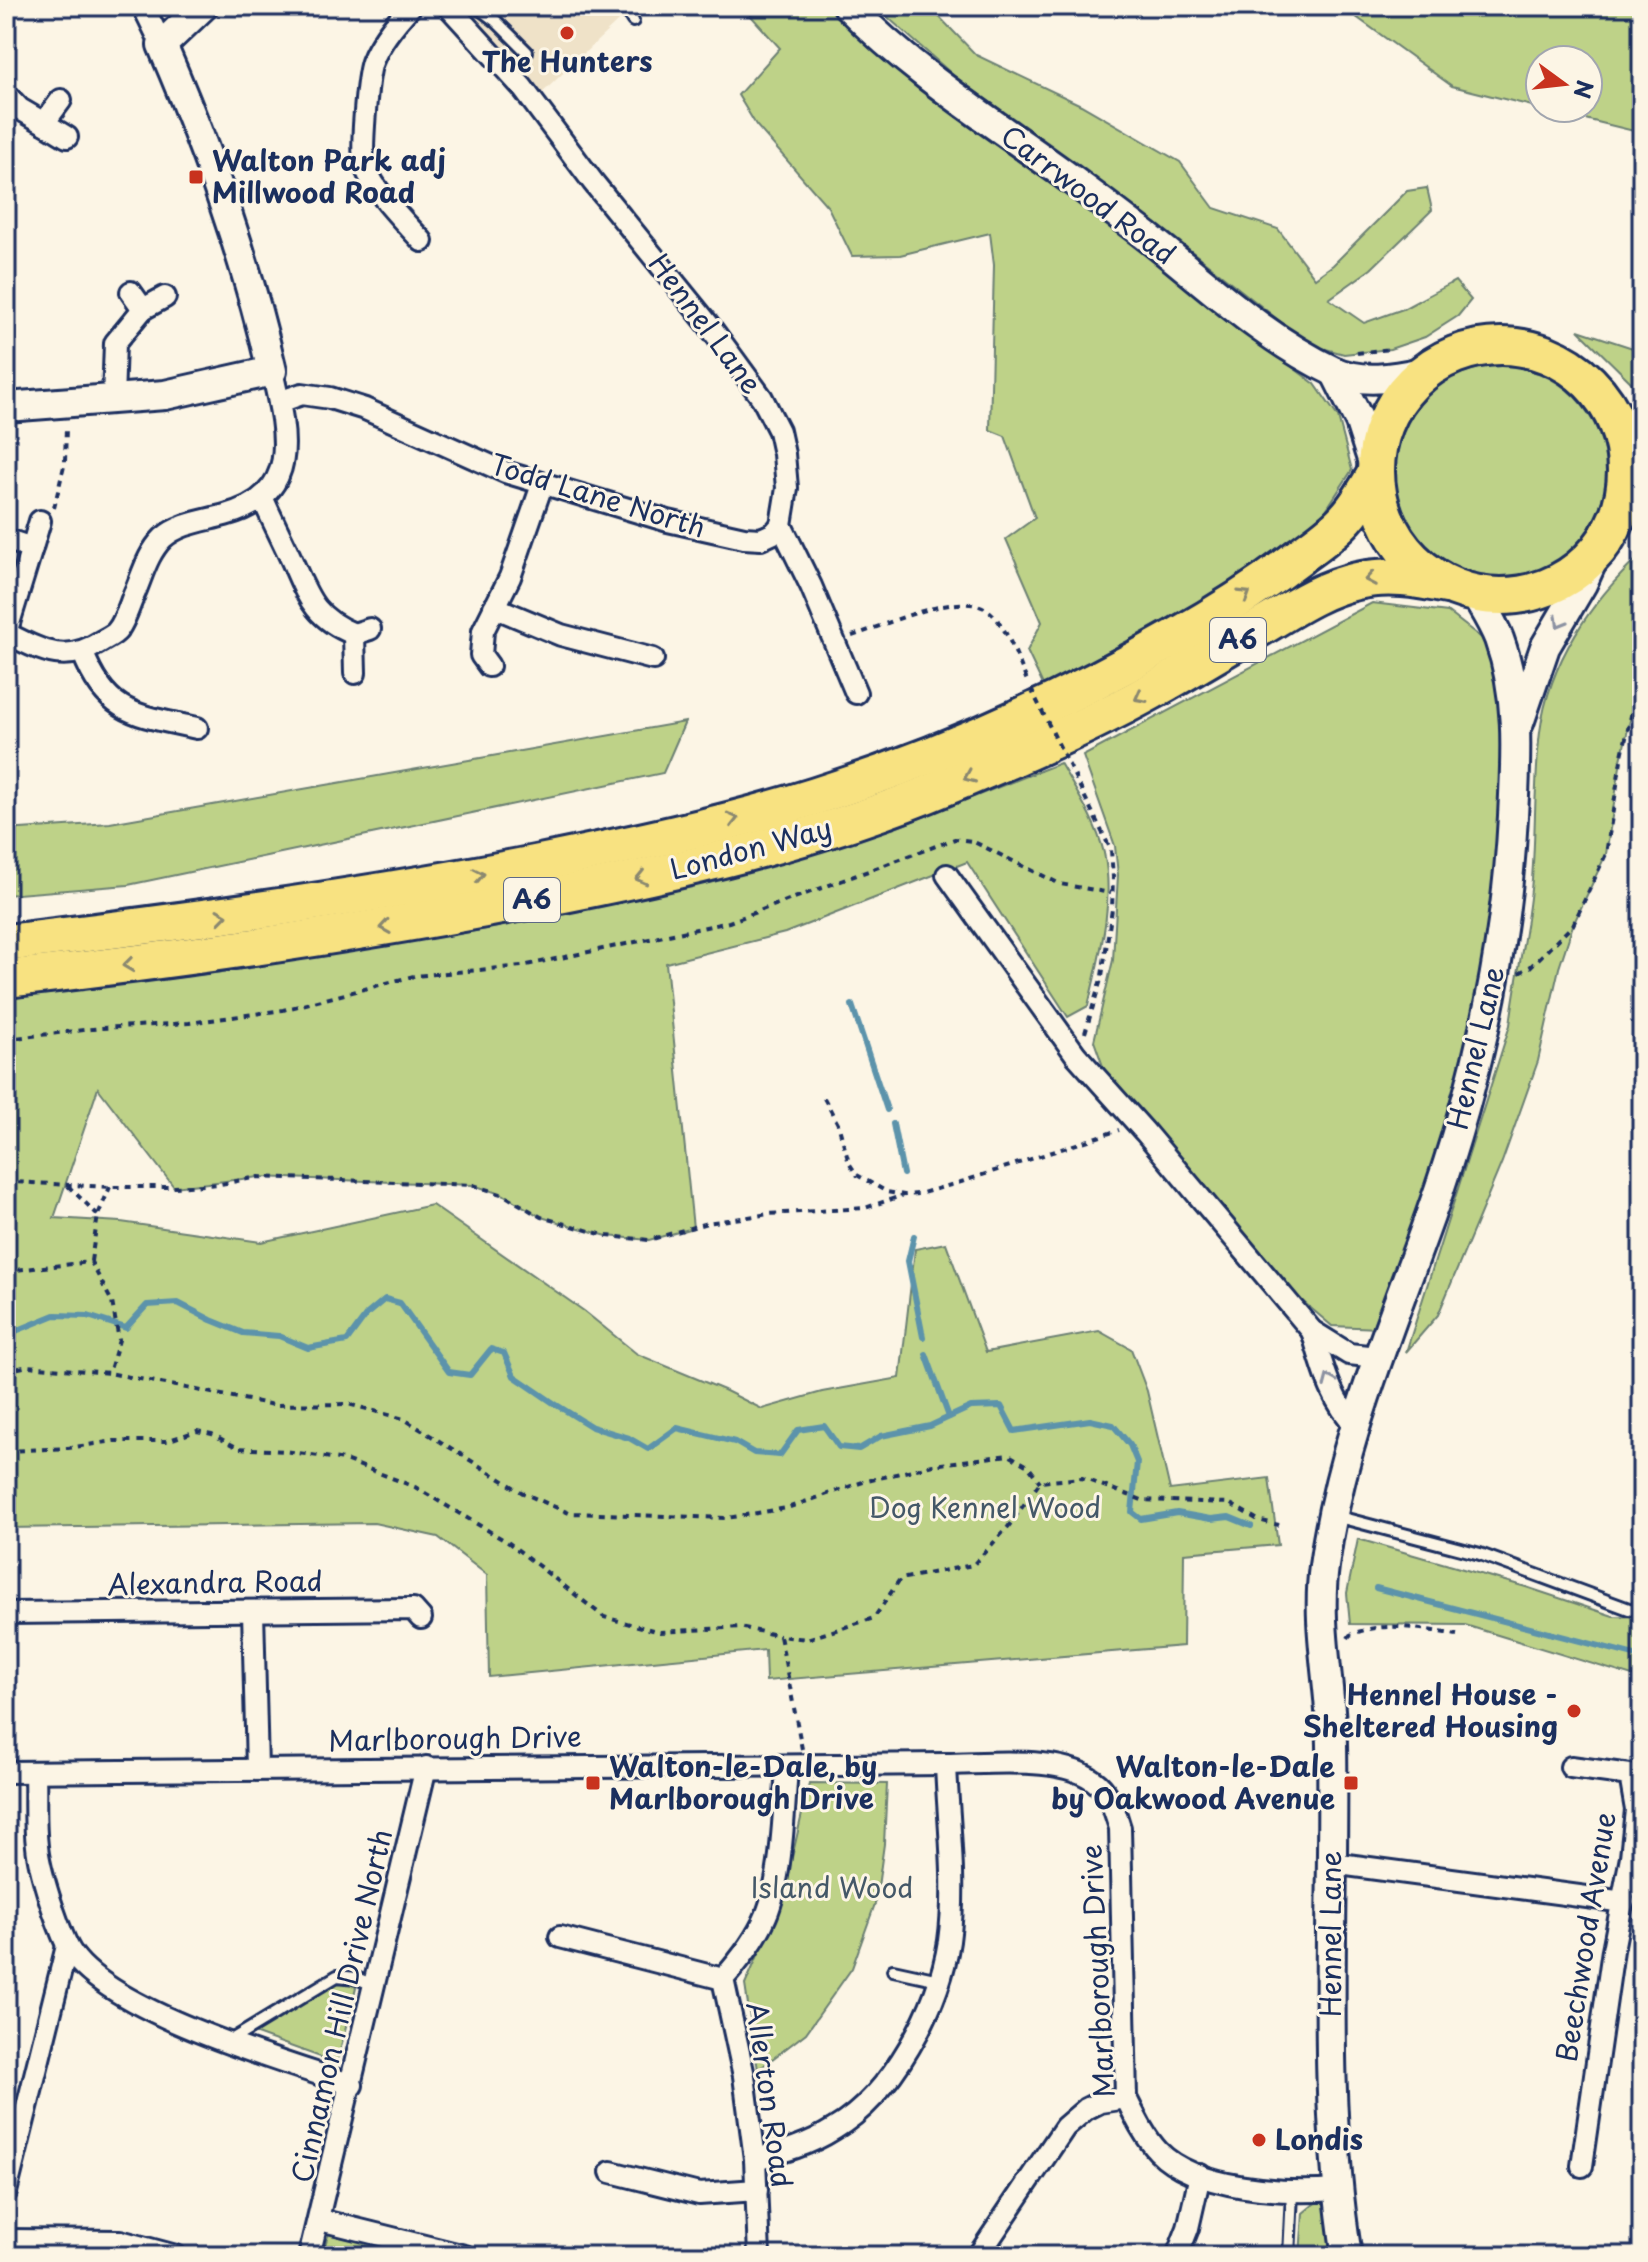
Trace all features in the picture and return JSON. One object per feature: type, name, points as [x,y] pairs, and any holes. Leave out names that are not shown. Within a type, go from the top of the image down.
[{"type":"highway","name":"A6","points":[[1484,346],[1517,346],[1550,355],[1579,372],[1602,397],[1618,426],[1626,458],[1624,492],[1617,530],[1571,575],[1541,590],[1508,597],[1461,589],[1398,543],[1381,511],[1375,472],[1381,432],[1386,421],[1397,399],[1423,372],[1451,355],[1484,346]]},
{"type":"highway","name":"A6","points":[[1602,397],[1642,422]]},
{"type":"highway","name":"London Way","points":[[6,943],[252,912],[452,880],[607,850],[817,796],[927,756],[1029,713],[1125,666],[1188,630],[1267,581],[1327,537],[1357,505],[1375,472]]},
{"type":"highway","name":"London Way","points":[[6,979],[132,965],[385,928],[620,883],[736,856],[859,819],[944,788],[1041,747],[1152,691],[1329,589],[1383,576],[1461,589]]},
{"type":"main road","points":[[6,407],[165,395],[272,371],[237,236],[193,116],[162,45],[203,6]]},
{"type":"main road","name":"Carrwood Road","points":[[848,6],[944,89],[1092,195],[1252,323],[1335,372],[1380,379],[1423,372]]},
{"type":"main road","points":[[1335,372],[1360,422],[1375,472]]},
{"type":"main road","name":"Hennel Lane","points":[[1517,727],[1545,647],[1617,530]]},
{"type":"main road","name":"Hennel Lane","points":[[1347,2256],[1336,2190],[1330,2084],[1332,1740],[1320,1613],[1323,1568],[1355,1424],[1431,1213],[1469,1093],[1494,987],[1511,846],[1517,727],[1510,679],[1498,636],[1461,589]]},
{"type":"street","points":[[143,6],[162,45]]},
{"type":"street","points":[[411,6],[394,23],[371,63],[363,138],[365,166],[383,195],[422,241]]},
{"type":"street","name":"Hennel Lane","points":[[448,6],[522,87],[593,182],[708,324],[762,398],[779,431],[784,454],[787,488],[781,525]]},
{"type":"street","points":[[6,94],[20,109],[67,137]]},
{"type":"street","points":[[44,123],[61,100]]},
{"type":"street","points":[[113,399],[115,343],[137,301],[165,297]]},
{"type":"street","points":[[40,521],[6,633],[59,654],[83,653],[118,630],[145,562],[163,538],[188,524],[229,514],[263,499],[279,477],[286,449],[272,371]]},
{"type":"street","name":"Todd Lane North","points":[[279,402],[302,394],[330,398],[365,409],[505,472],[656,518],[761,539],[774,533],[781,525]]},
{"type":"street","points":[[489,666],[481,655],[483,631],[510,577],[542,485]]},
{"type":"street","points":[[263,499],[306,597],[329,621],[362,631],[355,673]]},
{"type":"street","points":[[781,525],[856,693]]},
{"type":"street","points":[[8,540],[32,548]]},
{"type":"street","points":[[494,607],[561,635],[653,659]]},
{"type":"street","points":[[83,653],[92,676],[106,696],[123,708],[197,728]]},
{"type":"street","points":[[947,875],[1076,1055],[1312,1331],[1349,1354],[1377,1357]]},
{"type":"street","points":[[1312,1331],[1325,1372],[1344,1413],[1355,1424]]},
{"type":"street","name":"Alexandra Road","points":[[6,1613],[413,1609],[421,1618]]},
{"type":"street","points":[[253,1611],[257,1769]]},
{"type":"street","points":[[755,2159],[801,2147],[837,2128],[867,2103],[895,2070],[928,2009],[948,1942],[952,1896],[946,1764]]},
{"type":"street","name":"Marlborough Drive","points":[[6,1772],[946,1764],[1052,1765],[1077,1770],[1098,1784],[1113,1803],[1120,1828],[1126,2098],[1142,2129],[1157,2150],[1174,2164],[1200,2175],[1246,2187],[1292,2193],[1336,2190]]},
{"type":"street","name":"Cinnamon Hill Drive North","points":[[309,2256],[426,1767]]},
{"type":"street","name":"Allerton Road","points":[[759,2256],[755,2159],[744,2076],[723,1979],[753,1942],[766,1915],[774,1887],[787,1767]]},
{"type":"street","name":"Beechwood Avenue","points":[[1571,1767],[1630,1775],[1636,1810],[1582,2166]]},
{"type":"street","points":[[35,1773],[37,1848],[67,1946],[88,1973],[114,1991],[184,2025],[352,2085]]},
{"type":"street","points":[[1332,1863],[1624,1902]]},
{"type":"street","points":[[560,1937],[723,1979]]},
{"type":"street","points":[[6,2192],[67,1946]]},
{"type":"street","points":[[978,2256],[1065,2127],[1086,2109],[1100,2102],[1126,2098]]},
{"type":"street","points":[[611,2172],[699,2194],[757,2190]]},
{"type":"street","points":[[1177,2256],[1188,2228],[1200,2175]]},
{"type":"street","points":[[320,2220],[465,2256]]},
{"type":"street","points":[[6,2240],[120,2241],[176,2256]]},
{"type":"lane","points":[[476,6],[527,52]]},
{"type":"lane","points":[[624,6],[633,21]]},
{"type":"lane","points":[[1333,1516],[1362,1526],[1480,1554],[1629,1609],[1642,1610]]},
{"type":"lane","points":[[893,1970],[939,1980]]},
{"type":"lane","points":[[228,2042],[337,1976],[356,1978],[376,1986]]},
{"type":"lane","points":[[1289,2256],[1292,2193]]},
{"type":"path","points":[[40,521],[54,509],[65,462],[66,422],[61,402]]},
{"type":"path","points":[[835,642],[956,602],[977,604],[989,610],[998,621],[1111,850],[1112,909],[1102,976],[1076,1055]]},
{"type":"path","points":[[1494,987],[1530,967],[1573,925],[1606,854],[1621,760],[1642,667]]},
{"type":"path","points":[[6,1039],[101,1028],[189,1023],[283,1010],[414,976],[522,966],[729,922],[955,839],[972,841],[1060,884],[1111,893]]},
{"type":"path","points":[[824,1098],[838,1124],[849,1163],[857,1175],[887,1192],[904,1195],[961,1182],[1077,1146],[1137,1123]]},
{"type":"path","points":[[6,1184],[110,1187],[221,1184],[258,1177],[473,1185],[504,1195],[541,1217],[607,1236],[649,1240],[707,1223],[769,1214],[865,1208],[904,1195]]},
{"type":"path","points":[[68,1186],[98,1215]]},
{"type":"path","points":[[109,1373],[119,1340],[112,1302],[91,1262],[98,1215],[110,1187]]},
{"type":"path","points":[[6,1271],[91,1262]]},
{"type":"path","points":[[6,1371],[28,1366],[109,1373],[274,1405],[348,1404],[404,1419],[523,1493],[569,1513],[727,1518],[787,1508],[863,1482],[933,1465],[1009,1455],[1028,1466],[1040,1482]]},
{"type":"path","points":[[6,1451],[68,1448],[114,1441],[166,1441],[197,1431],[212,1434],[238,1448],[345,1460],[415,1487],[509,1543],[604,1617],[660,1632],[740,1627],[807,1639],[874,1618],[900,1579],[973,1565],[1008,1527],[1040,1482],[1082,1478],[1139,1499],[1229,1503],[1258,1520],[1279,1525]]},
{"type":"path","points":[[1325,1653],[1344,1649],[1350,1635],[1368,1627],[1396,1625],[1457,1635]]},
{"type":"path","points":[[780,1636],[803,1755],[787,1767]]},
{"type":"shaded area","points":[[464,6],[634,6],[539,96]]},
{"type":"green space","points":[[742,6],[836,6],[956,117],[1149,253],[1206,303],[1315,384],[1338,417],[1352,470],[1322,516],[1272,556],[1217,591],[1044,687],[1027,651],[1042,622],[1006,539],[1035,518],[1005,436],[990,430],[994,265],[990,233],[900,255],[852,256],[828,207],[756,125],[738,95],[780,48]]},
{"type":"green space","points":[[875,6],[929,6],[976,55],[1081,105],[1180,162],[1214,208],[1278,229],[1315,278],[1333,265],[1407,191],[1427,188],[1432,210],[1371,269],[1329,299],[1364,323],[1403,309],[1455,281],[1471,300],[1458,316],[1425,337],[1390,349],[1344,354],[1322,348],[1291,330],[1166,231],[953,75]]},
{"type":"green space","points":[[1341,6],[1642,6],[1642,133],[1604,124],[1604,44],[1524,44],[1524,104],[1452,86]]},
{"type":"green space","points":[[1578,330],[1642,351],[1642,393]]},
{"type":"green space","points":[[1500,366],[1540,374],[1575,397],[1598,432],[1606,472],[1598,512],[1575,547],[1540,570],[1500,578],[1460,570],[1425,547],[1402,512],[1394,472],[1402,432],[1425,397],[1460,374]]},
{"type":"green space","points":[[1642,554],[1642,667],[1621,760],[1606,854],[1573,925],[1559,968],[1538,1061],[1502,1162],[1438,1315],[1406,1352],[1510,1025],[1530,897],[1538,750],[1545,706],[1575,634],[1606,592]]},
{"type":"green space","points":[[1372,603],[1448,612],[1488,643],[1506,715],[1495,935],[1451,1129],[1379,1328],[1332,1326],[1300,1299],[1104,1069],[1094,1041],[1113,960],[1118,875],[1115,846],[1083,756]]},
{"type":"green space","points":[[685,722],[663,773],[128,885],[6,895],[6,830],[110,823]]},
{"type":"green space","name":"Dog Kennel Wood","points":[[1060,763],[1096,829],[1104,853],[1108,891],[1104,930],[1088,1006],[1068,1017],[967,862],[785,933],[666,963],[693,1228],[649,1240],[607,1236],[541,1217],[504,1195],[473,1185],[259,1177],[174,1187],[98,1088],[54,1218],[121,1222],[261,1242],[432,1205],[584,1311],[637,1354],[762,1409],[822,1392],[900,1378],[915,1249],[946,1243],[986,1352],[1099,1331],[1131,1349],[1147,1391],[1170,1490],[1269,1478],[1278,1545],[1184,1553],[1183,1646],[766,1681],[765,1650],[489,1677],[487,1575],[438,1537],[374,1523],[6,1528],[6,999],[229,971],[493,928],[681,889],[895,828]]},
{"type":"green space","points":[[1358,1539],[1526,1587],[1613,1616],[1642,1617],[1642,1679],[1465,1625],[1350,1624],[1347,1593]]},
{"type":"green space","name":"Island Wood","points":[[809,1783],[887,1784],[884,1844],[876,1901],[852,1968],[806,2033],[758,2070],[745,1985],[786,1884]]},
{"type":"green space","points":[[340,1979],[356,1987],[337,2063],[251,2032]]},
{"type":"green space","points":[[1319,2200],[1326,2203],[1339,2256],[1300,2256],[1303,2213]]},
{"type":"green space","points":[[330,2230],[434,2256],[322,2254]]},
{"type":"waterway","points":[[852,1005],[887,1110]]},
{"type":"waterway","points":[[893,1124],[903,1174]]},
{"type":"waterway","points":[[914,1236],[908,1261],[923,1337]]},
{"type":"waterway","points":[[6,1335],[55,1315],[88,1316],[126,1328],[147,1305],[178,1303],[243,1333],[279,1336],[308,1348],[347,1341],[367,1314],[385,1299],[400,1303],[449,1372],[470,1375],[491,1349],[504,1353],[514,1376],[555,1404],[592,1427],[629,1438],[648,1449],[677,1428],[735,1442],[754,1453],[780,1455],[798,1430],[824,1426],[839,1447],[859,1449],[881,1436],[930,1426],[971,1407],[1001,1406],[1014,1431],[1090,1420],[1113,1425],[1130,1445],[1137,1462],[1132,1512],[1141,1519],[1177,1513],[1211,1519],[1229,1517],[1251,1526]]},
{"type":"waterway","points":[[926,1354],[949,1417]]},
{"type":"waterway","points":[[1376,1588],[1642,1657]]},
{"type":"place","name":"The Hunters","points":[[567,33]]},
{"type":"place","name":"Walton Park adj Millwood Road","points":[[196,177]]},
{"type":"place","name":"Hennel House - Sheltered Housing","points":[[1574,1711]]},
{"type":"place","name":"Walton-le-Dale, by Marlborough Drive","points":[[593,1783]]},
{"type":"place","name":"Walton-le-Dale by Oakwood Avenue","points":[[1351,1783]]},
{"type":"place","name":"Londis","points":[[1259,2140]]}]
